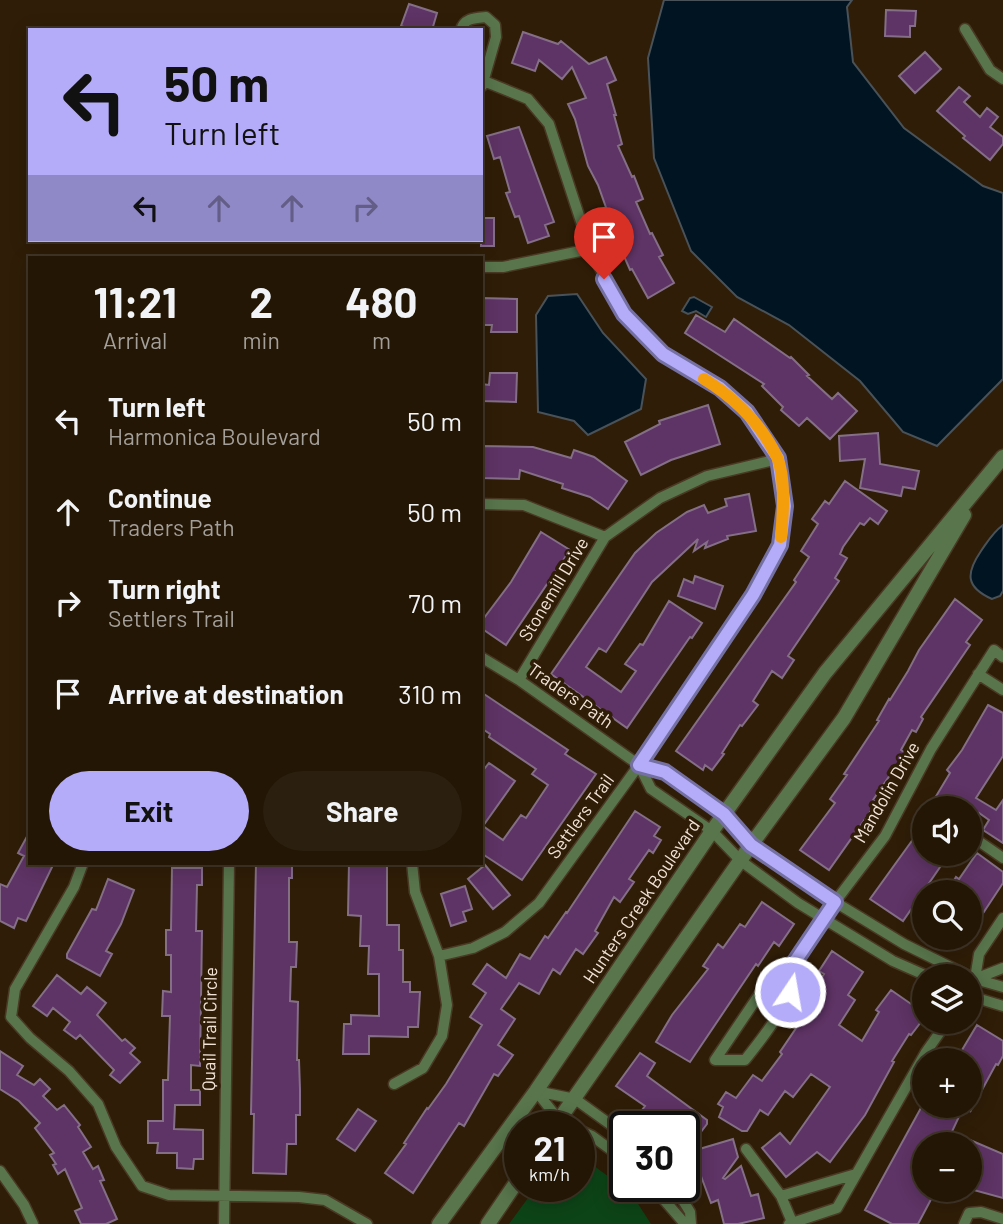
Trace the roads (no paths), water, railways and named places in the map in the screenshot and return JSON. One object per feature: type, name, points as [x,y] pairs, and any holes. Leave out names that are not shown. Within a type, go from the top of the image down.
[{"type":"street","points":[[461,28],[471,18],[486,17],[495,25],[496,37],[483,84]]},
{"type":"street","points":[[965,29],[990,70],[1003,79]]},
{"type":"street","name":"Settlers Trail","points":[[439,956],[473,948],[505,932],[539,903],[639,765],[753,595],[780,545],[785,506],[778,458],[747,412],[720,388],[663,354],[624,314],[590,248],[549,124],[528,99],[483,84]]},
{"type":"street","points":[[483,267],[503,267],[590,248]]},
{"type":"street","name":"Hunters Creek Boulevard","points":[[439,1224],[536,1091],[712,831],[825,673],[1003,457]]},
{"type":"street","name":"Stonemill Drive","points":[[519,680],[605,537],[660,498],[707,476],[778,458]]},
{"type":"street","name":"Hunters Creek Boulevard","points":[[566,1111],[751,845],[844,718],[988,474]]},
{"type":"street","points":[[483,504],[524,505],[605,537]]},
{"type":"street","name":"Mandolin Drive","points":[[796,960],[790,992],[778,1018],[745,1060],[715,1060],[765,986],[796,960],[835,902],[885,836],[931,748],[994,650],[1003,657]]},
{"type":"street","name":"Traders Path","points":[[483,658],[519,680],[639,765],[665,772],[724,814],[751,845],[835,902],[904,944],[945,964]]},
{"type":"street","points":[[978,674],[1003,690]]},
{"type":"street","name":"Traders Path","points":[[639,765],[651,789],[712,831],[741,861],[824,919],[892,961],[912,970]]},
{"type":"street","points":[[982,843],[1003,858]]},
{"type":"street","points":[[82,865],[74,887],[15,989],[10,1017],[69,1071],[98,1104],[116,1147],[142,1186],[169,1195],[299,1197],[325,1200],[367,1224]]},
{"type":"street","name":"Quail Trail Circle","points":[[224,1224],[229,865]]},
{"type":"street","points":[[394,1084],[423,1068],[442,1036],[447,1005],[439,956],[415,892],[412,865]]},
{"type":"street","points":[[977,964],[979,954],[1003,918]]},
{"type":"street","points":[[982,976],[1003,968]]},
{"type":"street","name":"Traders Path","points":[[982,981],[1003,987]]},
{"type":"street","points":[[982,1000],[1003,1006]]},
{"type":"street","points":[[746,1149],[781,1196],[790,1223],[837,1208],[939,1034]]},
{"type":"street","points":[[536,1091],[575,1099],[609,1123]]},
{"type":"street","points":[[536,1091],[548,1111]]},
{"type":"street","points":[[0,1171],[24,1205],[33,1224]]},
{"type":"street","points":[[781,1196],[856,1174]]},
{"type":"street","points":[[488,1224],[504,1200]]},
{"type":"street","points":[[666,1202],[685,1224]]},
{"type":"street","points":[[684,1202],[690,1212],[691,1224]]},
{"type":"street","points":[[964,1224],[969,1213],[981,1212],[1003,1219]]},
{"type":"water","points":[[664,0],[852,0],[847,7],[853,62],[904,128],[983,186],[1003,193],[1003,379],[937,446],[903,432],[860,381],[789,325],[737,297],[691,251],[654,158],[648,58]]},
{"type":"water","points":[[577,294],[603,333],[646,379],[641,409],[588,435],[574,421],[538,412],[536,315],[548,296]]},
{"type":"water","points":[[694,297],[712,307],[706,317],[696,311],[688,314],[682,311],[690,298]]},
{"type":"water","points":[[1003,525],[1003,591],[1000,596],[992,599],[977,590],[971,573],[981,551]]}]
